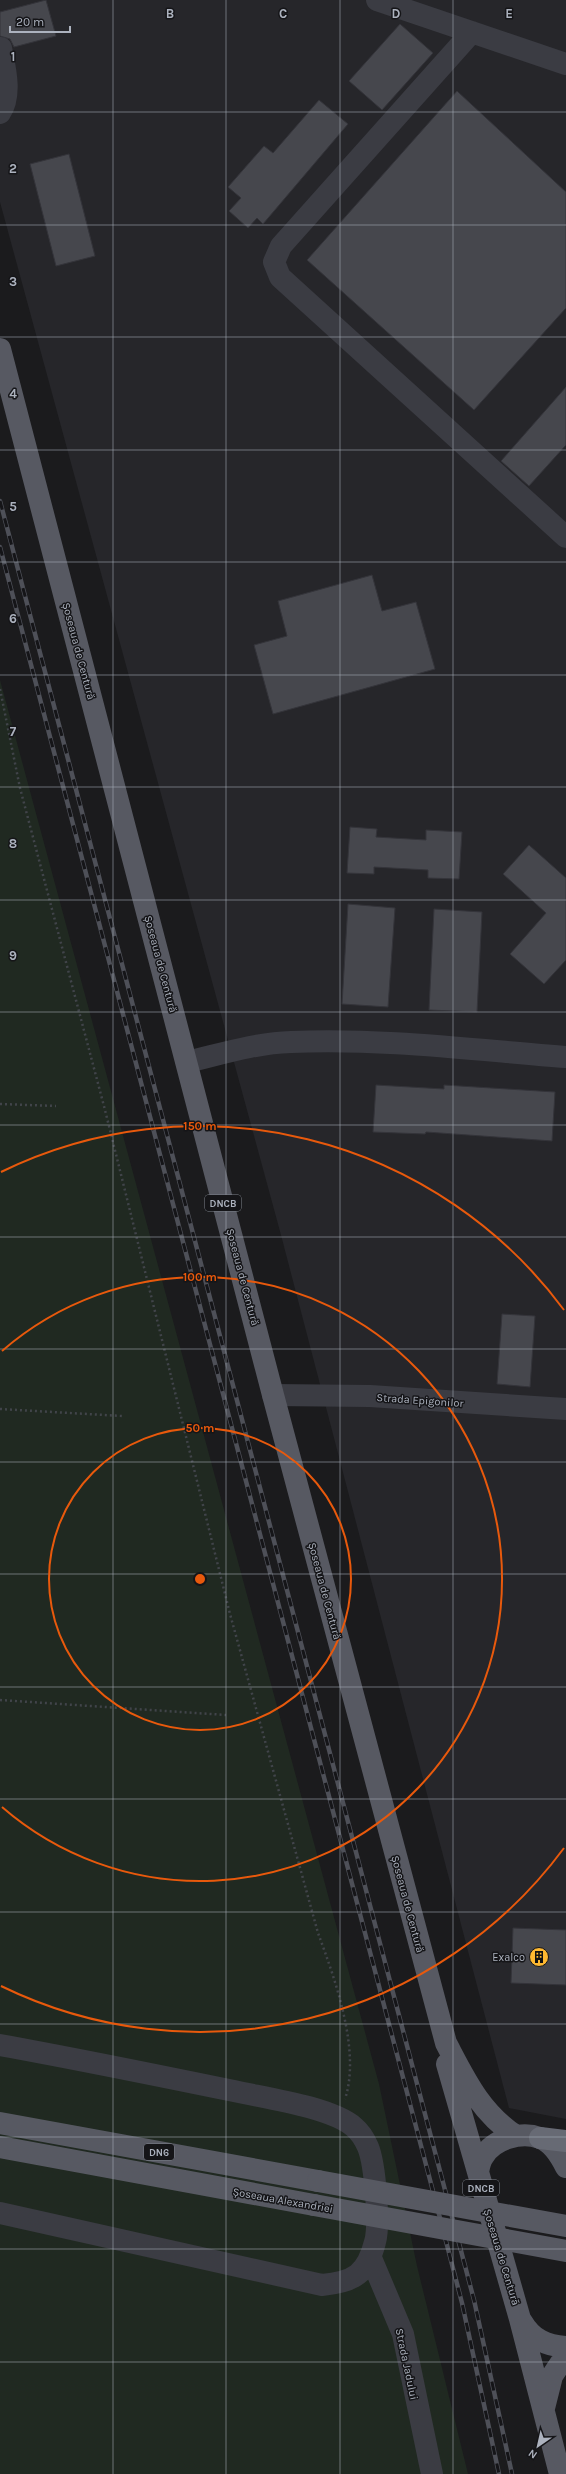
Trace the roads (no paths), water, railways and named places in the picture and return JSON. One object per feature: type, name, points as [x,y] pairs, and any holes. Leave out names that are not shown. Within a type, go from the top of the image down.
[{"type":"highway","points":[[540,2138],[566,2141]]},
{"type":"main road","name":"Șoseaua de Centură","points":[[0,349],[273,1396],[446,2042],[447,2064],[520,2319],[560,2474]]},
{"type":"main road","name":"Șoseaua de Centură","points":[[446,2042],[474,2096],[493,2119],[516,2136]]},
{"type":"main road","name":"DN6","points":[[0,2123],[566,2226]]},
{"type":"main road","name":"DNCB","points":[[478,2172],[483,2157],[490,2149],[502,2141],[516,2136],[540,2138]]},
{"type":"main road","points":[[540,2138],[554,2148],[566,2167]]},
{"type":"main road","name":"Șoseaua Alexandriei","points":[[0,2147],[314,2206],[566,2251]]},
{"type":"main road","name":"Șoseaua de Centură","points":[[520,2319],[535,2338],[545,2344],[566,2347]]},
{"type":"main road","name":"Șoseaua de Centură","points":[[544,2413],[544,2400],[552,2376],[566,2355]]},
{"type":"street","points":[[377,0],[566,64]]},
{"type":"street","points":[[472,32],[281,246],[274,262],[280,277],[566,537]]},
{"type":"street","points":[[0,113],[3,108],[7,79],[1,48]]},
{"type":"street","points":[[187,1062],[250,1047],[290,1042],[357,1042],[566,1057]]},
{"type":"street","name":"Strada Epigonilor","points":[[273,1396],[370,1396],[566,1409]]},
{"type":"street","points":[[0,2045],[270,2099],[339,2118],[354,2127],[362,2136],[371,2156],[377,2237],[371,2258],[362,2272],[352,2279],[340,2284],[322,2285],[0,2213]]},
{"type":"street","name":"Strada Jadului","points":[[371,2258],[403,2334],[432,2474]]},
{"type":"railway","points":[[0,501],[474,2300],[512,2474]]},
{"type":"railway","points":[[0,547],[462,2303],[499,2474]]},
{"type":"place","name":"Exalco","points":[[539,1957]]}]
